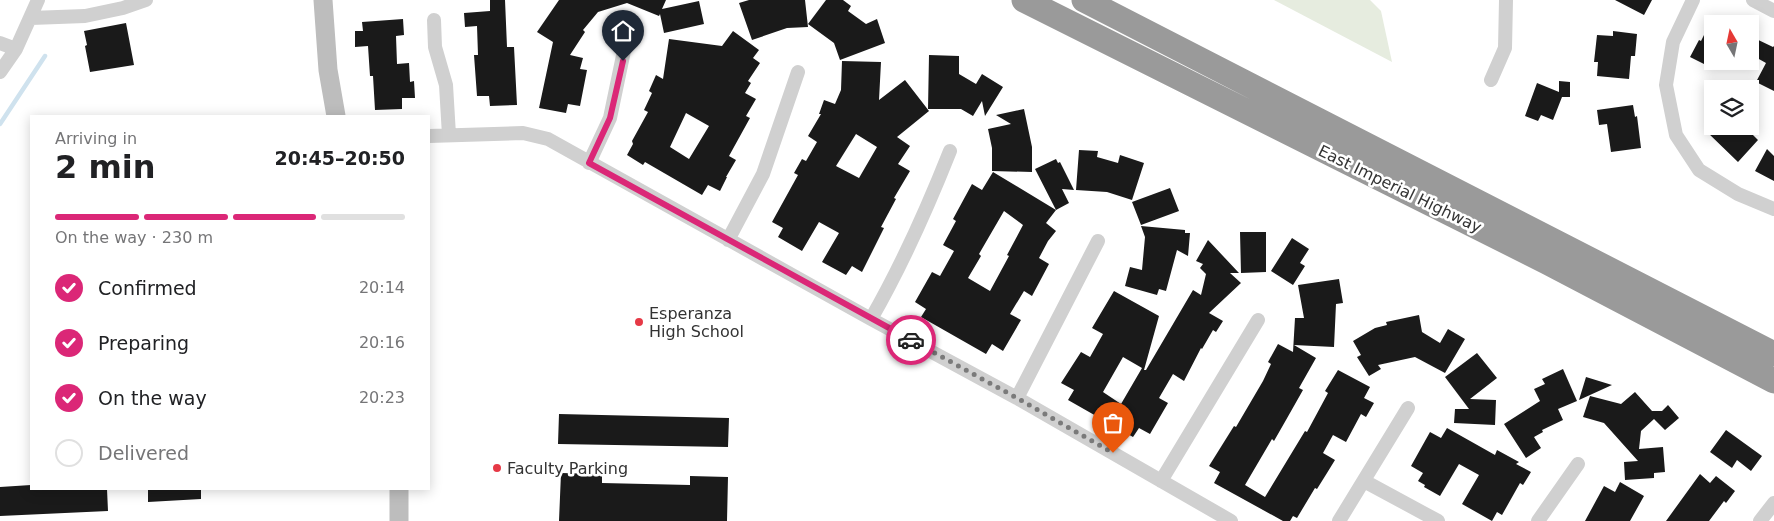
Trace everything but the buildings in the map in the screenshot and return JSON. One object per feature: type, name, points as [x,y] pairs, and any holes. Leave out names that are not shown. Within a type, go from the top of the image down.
[{"type":"highway","points":[[1013,0],[1084,31]]},
{"type":"highway","name":"East Imperial Highway","points":[[1024,0],[1547,262],[1774,381]]},
{"type":"highway","name":"East Imperial Highway","points":[[1087,1],[1774,354]]},
{"type":"main road","points":[[323,0],[328,70],[336,115]]},
{"type":"main road","points":[[398,521],[399,490]]},
{"type":"street","points":[[0,72],[16,49],[38,0]]},
{"type":"street","points":[[31,18],[85,16],[124,8],[146,0]]},
{"type":"street","points":[[1491,80],[1505,48],[1506,0]]},
{"type":"street","points":[[1693,0],[1673,42],[1666,85],[1676,135],[1699,170],[1738,194],[1774,209]]},
{"type":"street","points":[[1753,0],[1774,11]]},
{"type":"street","points":[[434,20],[436,47],[446,85],[449,135]]},
{"type":"street","points":[[0,43],[16,49]]},
{"type":"street","points":[[589,163],[610,118],[625,46]]},
{"type":"street","points":[[728,240],[763,174],[798,72]]},
{"type":"street","points":[[430,136],[523,133],[548,139],[1017,398],[1231,521]]},
{"type":"street","points":[[871,319],[891,285],[924,214],[950,151]]},
{"type":"street","points":[[1017,398],[1098,241]]},
{"type":"street","points":[[1162,481],[1258,320]]},
{"type":"street","points":[[1339,521],[1408,408]]},
{"type":"street","points":[[1538,521],[1578,464]]},
{"type":"street","points":[[1364,481],[1438,521]]},
{"type":"street","points":[[1760,521],[1774,503]]},
{"type":"shaded area","points":[[1274,0],[1370,0],[1381,11],[1392,62]]},
{"type":"waterway","points":[[0,124],[45,56]]},
{"type":"way so far","points":[[911,340],[1113,453]]},
{"type":"place","name":"Esperanza High School","points":[[639,322]]},
{"type":"place","name":"Faculty Parking","points":[[497,468]]},
{"type":"route","points":[[623,61],[610,118],[589,163],[911,340]]}]
